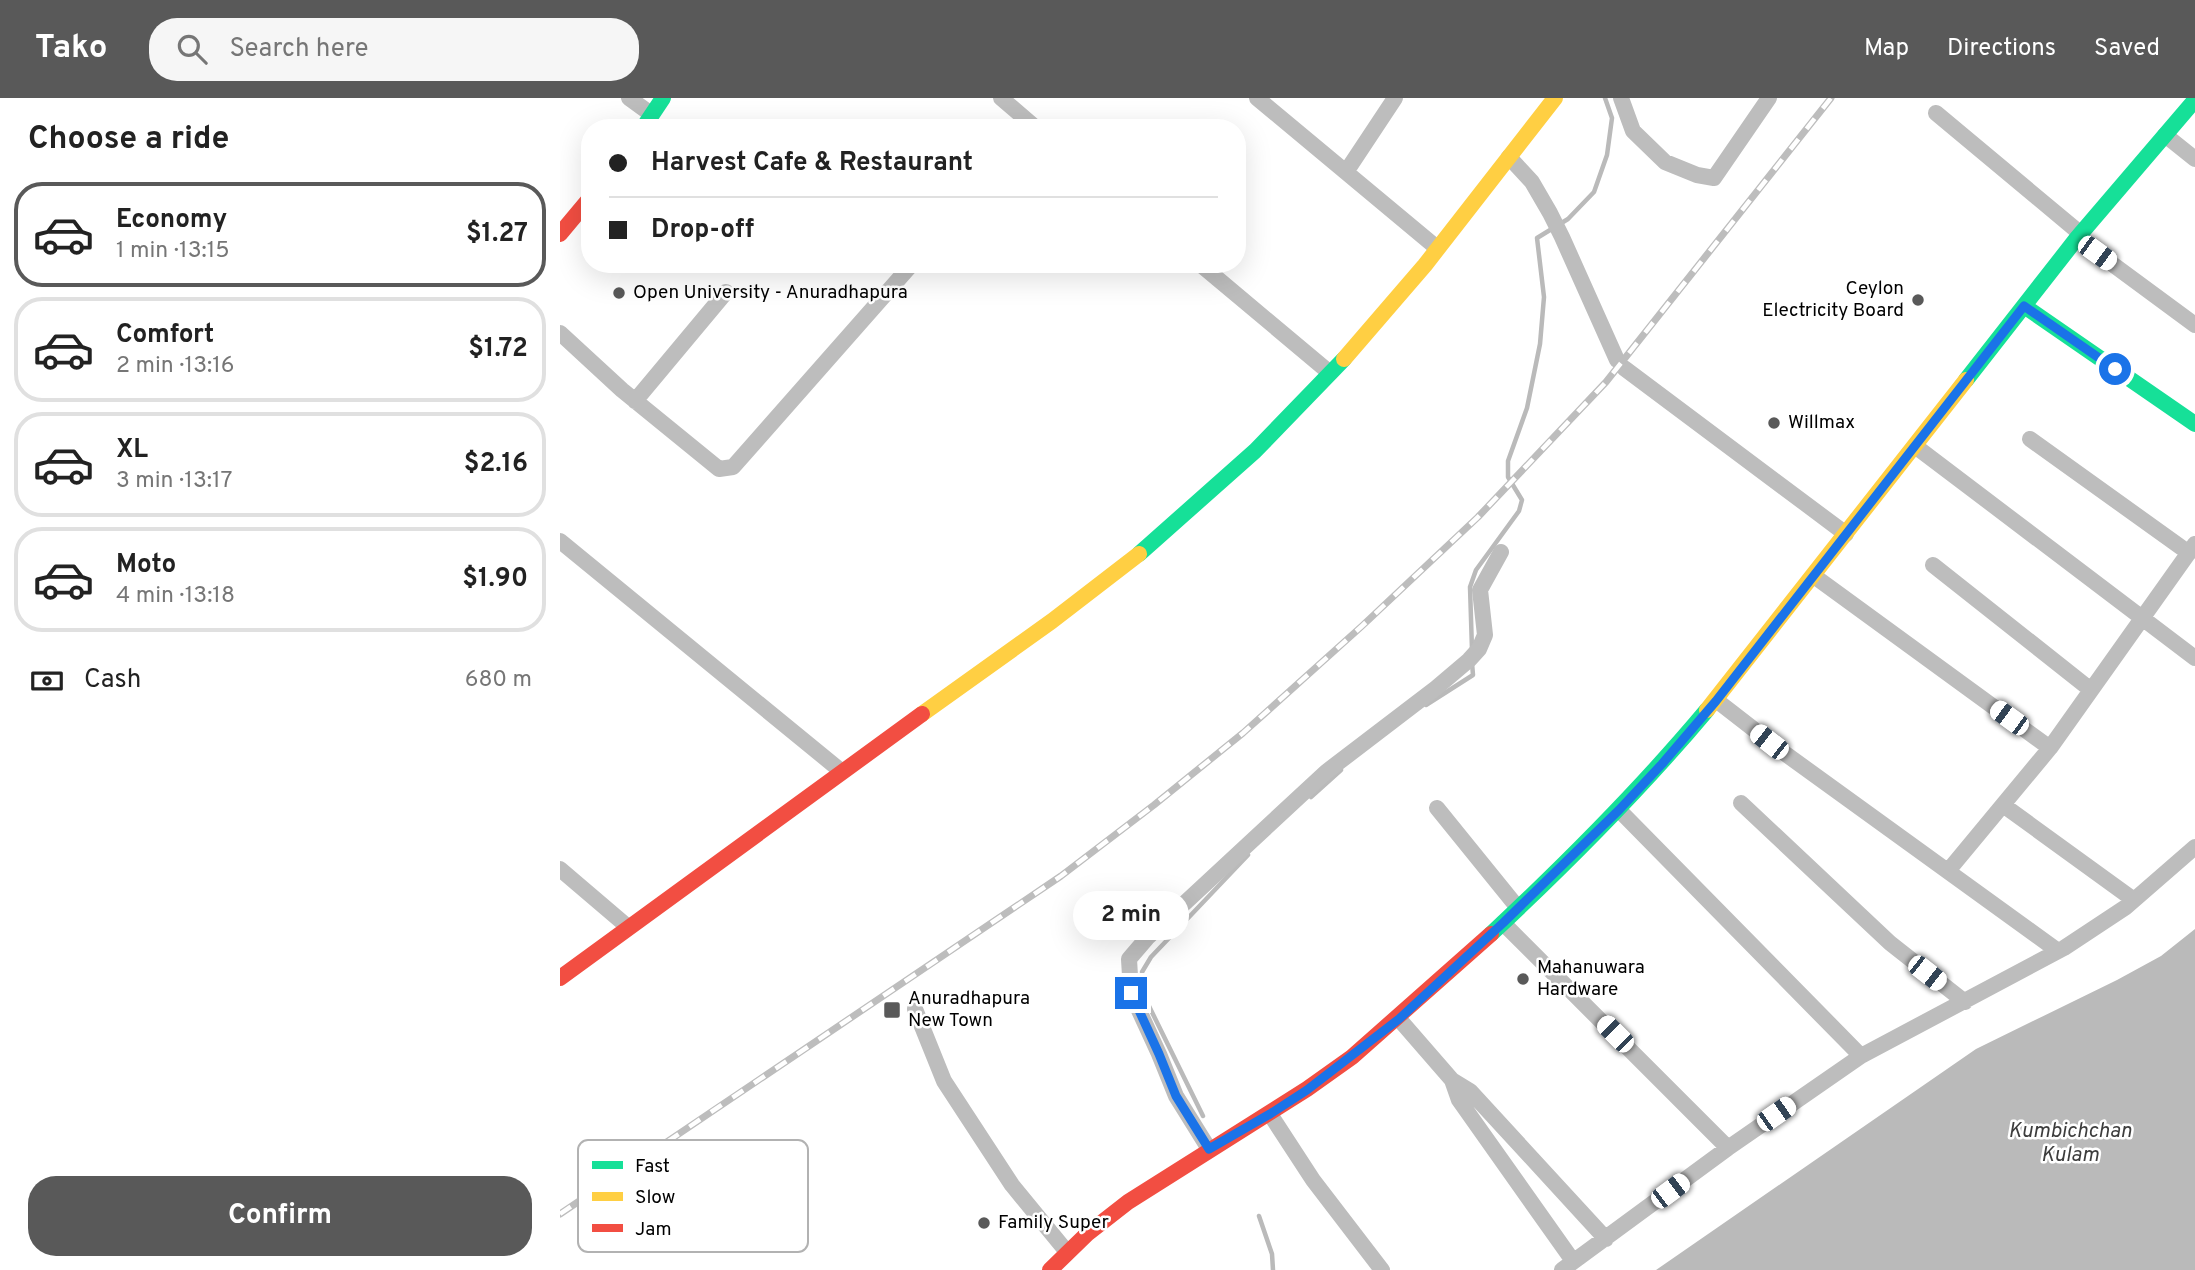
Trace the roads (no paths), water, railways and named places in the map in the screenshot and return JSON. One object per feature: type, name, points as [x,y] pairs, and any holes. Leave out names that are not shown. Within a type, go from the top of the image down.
[{"type":"main road","points":[[648,119],[663,98]]},
{"type":"main road","points":[[560,978],[720,858],[1040,630],[1201,502],[1279,427],[1404,289],[1555,98]]},
{"type":"main road","points":[[1050,1270],[1099,1223],[1132,1199],[1270,1114],[1337,1068],[1399,1019],[1619,810],[1716,701],[2079,236],[2195,100]]},
{"type":"main road","points":[[560,234],[581,209]]},
{"type":"main road","points":[[2024,306],[2195,424]]},
{"type":"street","points":[[629,98],[645,119]]},
{"type":"street","points":[[1001,98],[1025,119]]},
{"type":"street","points":[[1346,172],[1395,98]]},
{"type":"street","points":[[1621,98],[1633,131],[1665,162],[1697,175],[1714,178],[1769,98]]},
{"type":"street","points":[[1263,100],[1437,248]]},
{"type":"street","points":[[1936,113],[2079,236],[2195,325]]},
{"type":"street","points":[[2165,135],[2195,159]]},
{"type":"street","points":[[1509,156],[1532,182],[1550,213],[1620,364],[1846,534]]},
{"type":"street","points":[[560,333],[635,401],[719,469],[733,467],[904,273]]},
{"type":"street","points":[[1211,273],[1330,373]]},
{"type":"street","points":[[635,401],[726,292]]},
{"type":"street","points":[[1948,871],[2050,748],[2192,549],[2030,439]]},
{"type":"street","points":[[1915,446],[2195,659]]},
{"type":"street","points":[[560,541],[841,771]]},
{"type":"street","points":[[1216,1145],[1176,1096],[1131,993],[1129,959],[1147,938],[1326,772],[1436,688],[1474,654],[1485,635],[1480,590],[1500,552]]},
{"type":"street","points":[[1933,565],[2091,690]]},
{"type":"street","points":[[1814,576],[2050,748]]},
{"type":"street","points":[[1716,701],[2058,951]]},
{"type":"street","points":[[1741,803],[1890,943],[1965,1002]]},
{"type":"street","points":[[2003,805],[2134,900]]},
{"type":"street","points":[[1437,808],[1518,908]]},
{"type":"street","points":[[1619,810],[1861,1055]]},
{"type":"street","points":[[1452,1080],[1459,1100],[1568,1266],[1728,1148],[1861,1055],[2058,951],[2134,900],[2195,847]]},
{"type":"street","points":[[560,869],[628,927]]},
{"type":"street","points":[[1503,923],[1728,1148]]},
{"type":"street","points":[[915,1009],[944,1081],[1012,1185],[1067,1252]]},
{"type":"street","points":[[1399,1019],[1452,1080],[1471,1091],[1606,1239]]},
{"type":"street","points":[[1270,1114],[1313,1180],[1382,1270]]},
{"type":"water","name":"Kumbichchan Kulam","points":[[2195,929],[2195,1270],[1656,1270],[1976,1049],[2161,956]]},
{"type":"waterway","points":[[1472,650],[1470,587],[1476,570],[1519,511],[1522,500],[1508,477],[1508,461],[1527,408],[1540,344],[1544,297],[1537,238],[1568,219],[1594,192],[1607,155],[1612,118],[1605,98]]},
{"type":"waterway","points":[[1426,705],[1473,675],[1472,663]]},
{"type":"waterway","points":[[1311,797],[1341,770]]},
{"type":"waterway","points":[[1203,1116],[1147,1002],[1142,972],[1151,957],[1248,855]]},
{"type":"waterway","points":[[1259,1216],[1272,1254],[1273,1270]]},
{"type":"railway","points":[[670,1140],[1061,876],[1243,733],[1478,517],[1606,382],[1831,98]]},
{"type":"railway","points":[[560,1214],[578,1202]]},
{"type":"place","name":"Open University - Anuradhapura","points":[[619,293]]},
{"type":"place","name":"Ceylon Electricity Board","points":[[1918,300]]},
{"type":"place","name":"Willmax","points":[[1774,423]]},
{"type":"place","name":"Mahanuwara Hardware","points":[[1523,979]]},
{"type":"place","name":"Anuradhapura New Town","points":[[892,1010]]},
{"type":"place","name":"Family Super","points":[[984,1223]]}]
